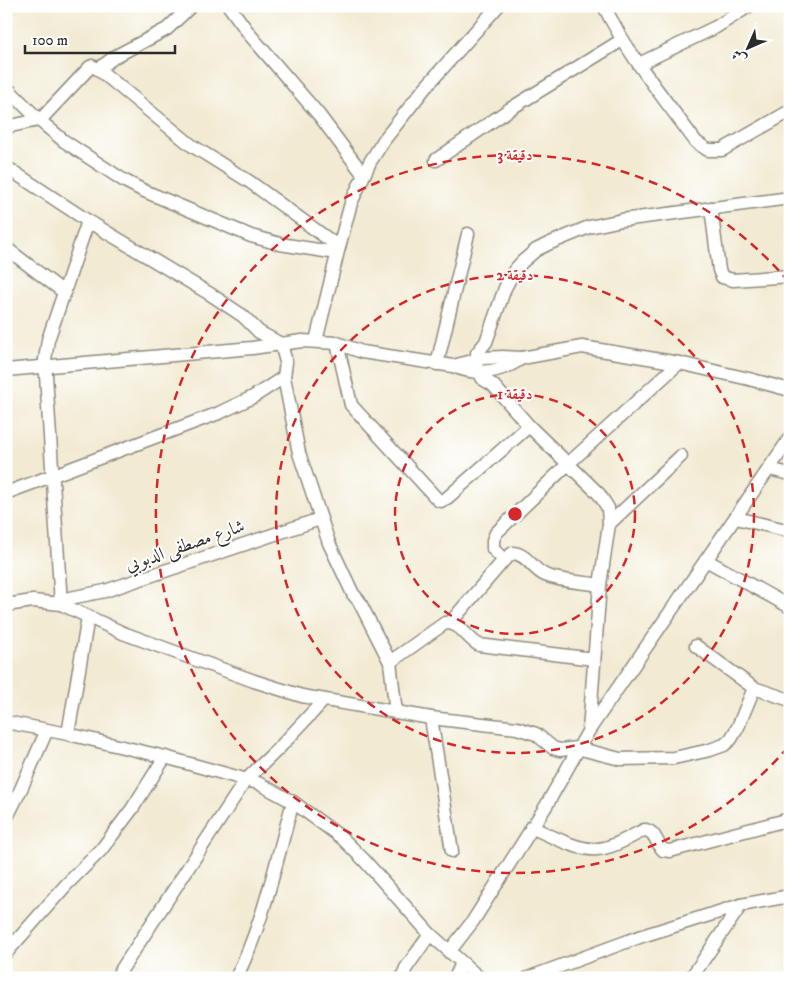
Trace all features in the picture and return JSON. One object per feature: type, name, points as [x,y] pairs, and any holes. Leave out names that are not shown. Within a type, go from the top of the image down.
[{"type":"street","points":[[98,69],[116,56],[167,29],[192,6]]},
{"type":"street","points":[[229,6],[250,35],[319,115],[363,174]]},
{"type":"street","points":[[604,6],[622,40],[638,64],[696,142],[708,150],[722,150],[790,111]]},
{"type":"street","points":[[638,64],[716,27],[749,6]]},
{"type":"street","points":[[316,341],[338,250],[363,174],[376,151],[415,100],[496,7]]},
{"type":"street","points":[[436,160],[510,109],[622,40]]},
{"type":"street","points":[[6,127],[39,120],[47,114],[74,82],[91,66],[98,69],[191,145],[250,182],[338,250]]},
{"type":"street","points":[[6,87],[39,120],[80,153],[142,190],[251,236],[280,244],[338,250]]},
{"type":"street","points":[[6,167],[88,221],[210,294],[243,316],[259,332],[281,344],[286,362],[284,377],[300,453],[320,519],[353,594],[359,601],[390,662],[396,713]]},
{"type":"street","points":[[588,730],[600,585],[609,524],[608,508],[604,501],[569,464],[529,426],[493,385],[479,373],[476,360],[481,346],[486,342],[505,288],[514,271],[536,250],[548,244],[589,228],[646,216],[790,198]]},
{"type":"street","points":[[711,208],[719,270],[722,277],[733,280],[790,276]]},
{"type":"street","points":[[61,602],[46,352],[48,340],[88,221]]},
{"type":"street","points":[[437,364],[468,234]]},
{"type":"street","points":[[6,248],[65,293]]},
{"type":"street","points":[[6,370],[316,341],[337,343],[362,352],[453,366],[479,373],[509,366],[522,358]]},
{"type":"street","points":[[486,342],[493,357],[493,385]]},
{"type":"street","points":[[337,343],[351,405],[438,500],[441,501],[447,498],[529,426]]},
{"type":"street","points":[[453,366],[493,357],[522,358],[582,347],[680,363],[790,390]]},
{"type":"street","points":[[504,560],[493,549],[493,540],[496,534],[569,464],[680,363]]},
{"type":"street","points":[[6,493],[219,413],[253,398],[284,377]]},
{"type":"street","points":[[449,952],[473,921],[546,806],[588,730],[790,438]]},
{"type":"street","points":[[609,524],[681,456]]},
{"type":"street","points":[[769,469],[790,474]]},
{"type":"street","points":[[736,518],[790,531]]},
{"type":"street","name":"شارع مصطفى الدبوبي","points":[[61,602],[105,591],[320,519]]},
{"type":"street","points":[[450,623],[510,554],[518,553],[543,574],[561,580],[600,585]]},
{"type":"street","points":[[706,560],[790,607]]},
{"type":"street","points":[[6,605],[33,601],[61,602],[88,617],[129,635],[302,696],[396,713],[517,728],[536,734],[552,748],[560,750],[577,748],[620,759],[674,758],[717,748],[734,734],[754,688]]},
{"type":"street","points":[[68,734],[88,617]]},
{"type":"street","points":[[390,662],[445,623],[458,626],[471,640],[479,644],[594,660]]},
{"type":"street","points":[[696,646],[754,688],[790,700]]},
{"type":"street","points":[[116,978],[245,780],[281,746],[324,700]]},
{"type":"street","points":[[431,718],[452,851]]},
{"type":"street","points":[[6,722],[68,734],[166,757],[258,783],[293,802],[351,846],[430,934],[480,978]]},
{"type":"street","points":[[6,819],[46,730]]},
{"type":"street","points":[[6,953],[66,885],[100,850],[126,816],[166,757]]},
{"type":"street","points":[[236,978],[268,895],[293,802]]},
{"type":"street","points":[[532,827],[581,847],[591,849],[604,848],[644,830],[648,830],[653,833],[663,850],[670,851],[790,819]]},
{"type":"street","points":[[528,978],[642,936],[741,905],[790,896]]},
{"type":"street","points":[[691,978],[741,905]]},
{"type":"street","points":[[402,978],[406,968],[430,934]]},
{"type":"street","points":[[455,978],[462,963]]}]
